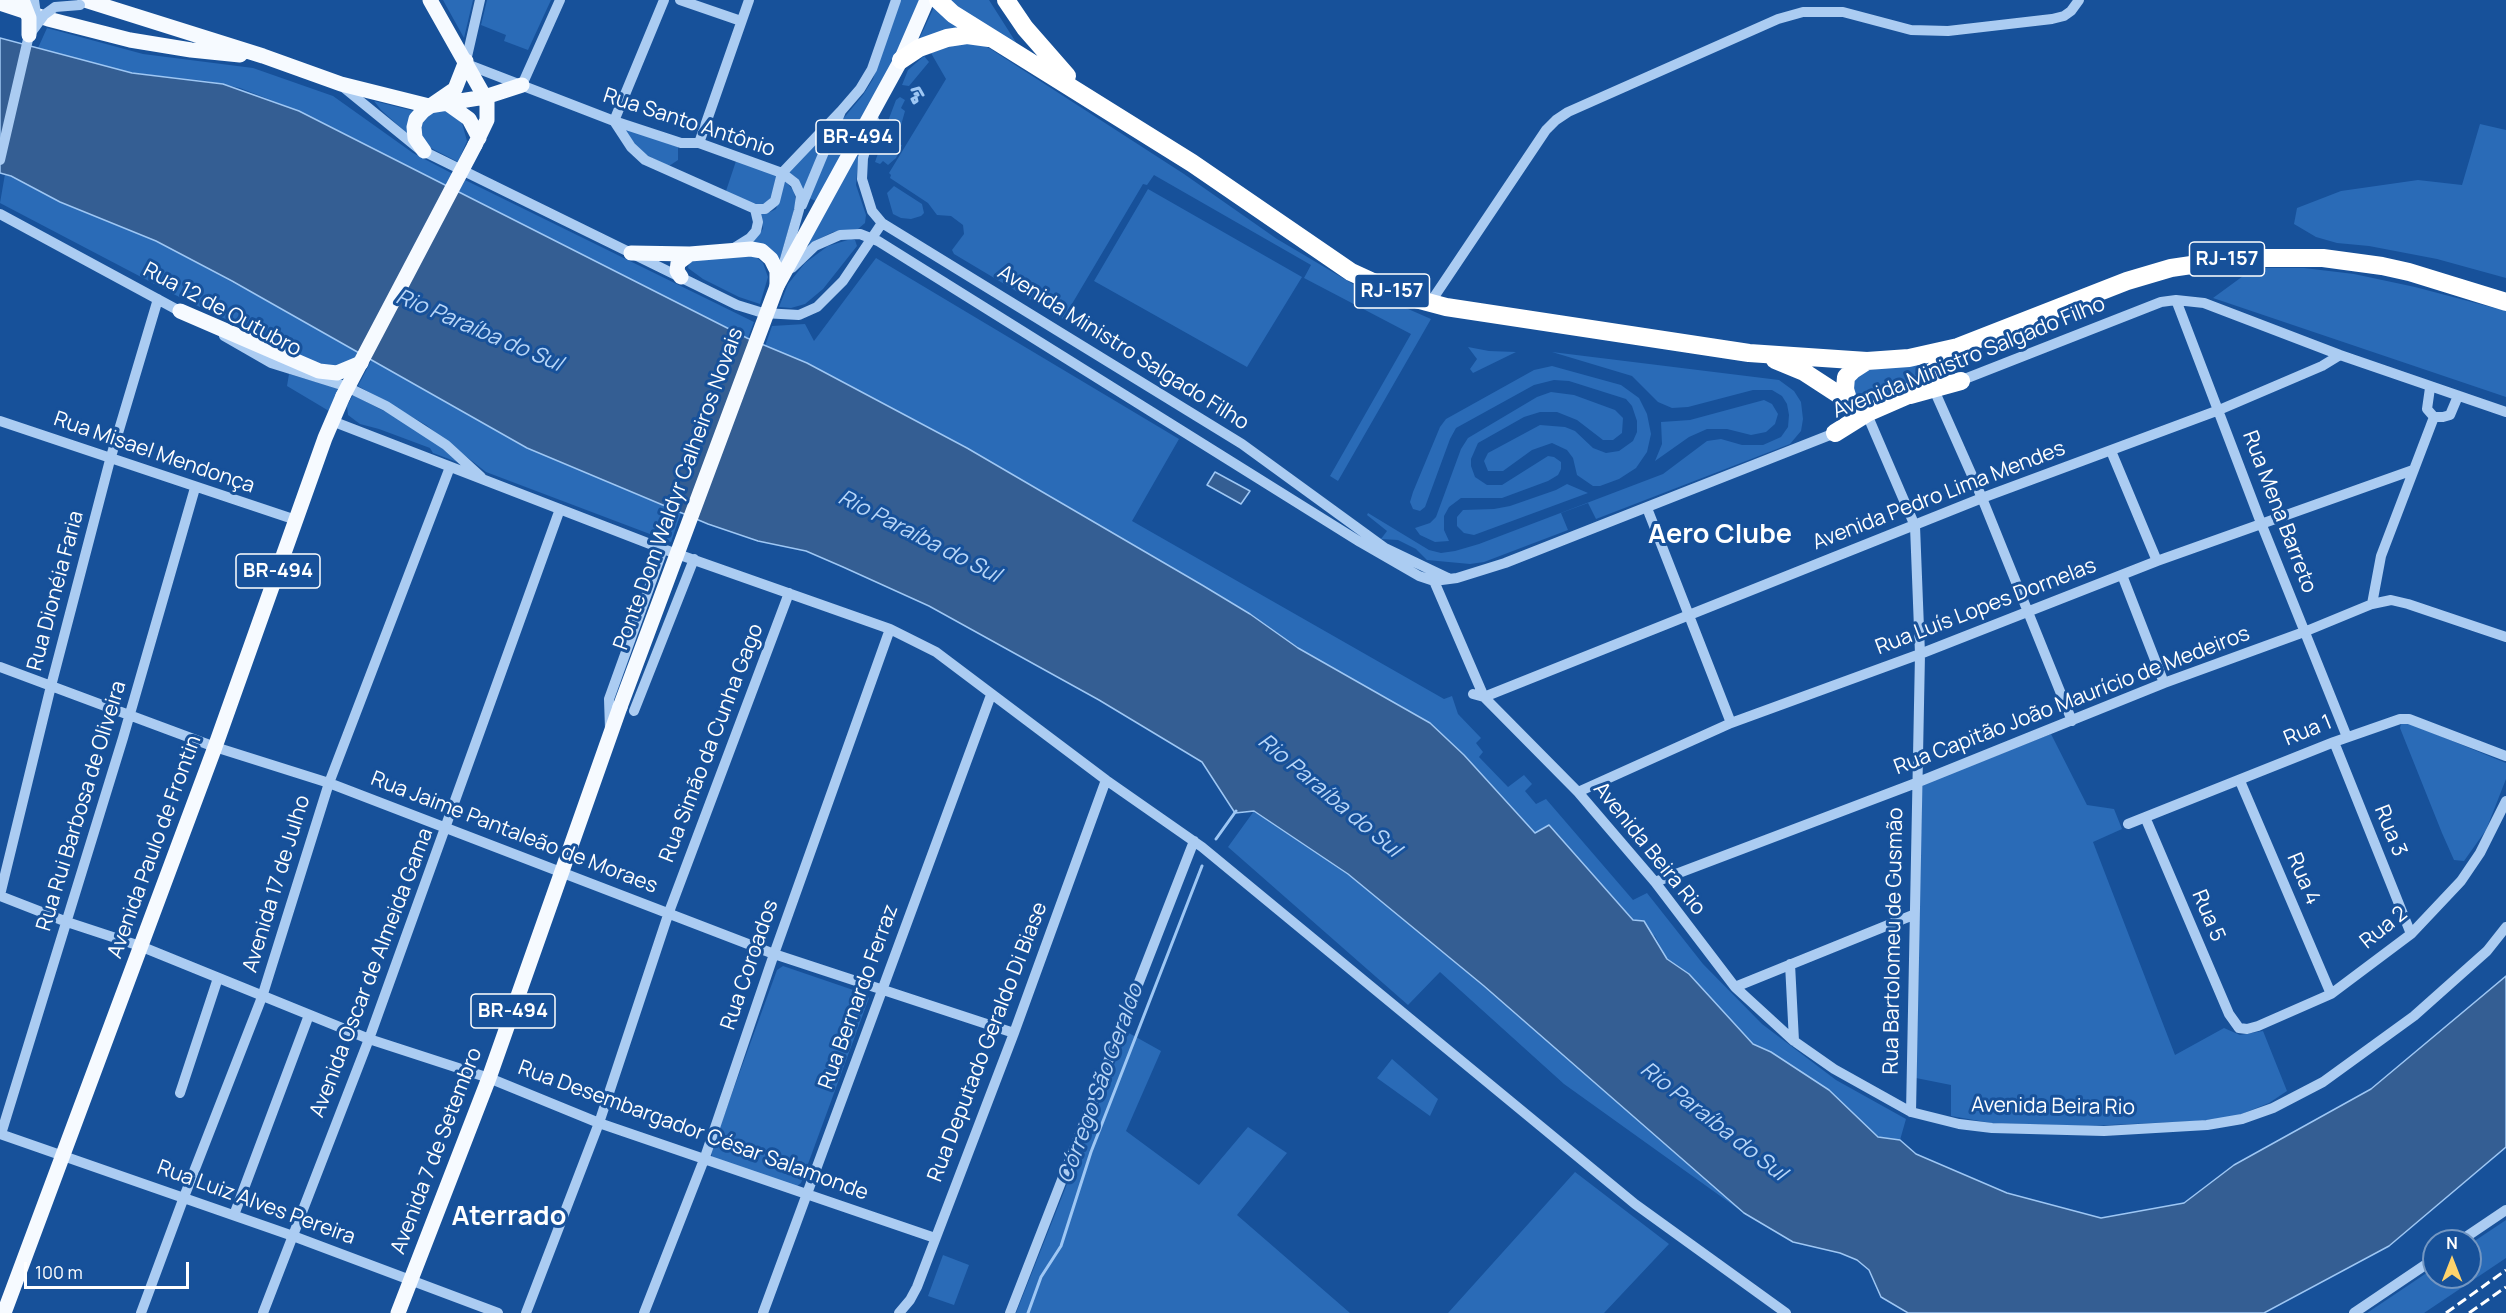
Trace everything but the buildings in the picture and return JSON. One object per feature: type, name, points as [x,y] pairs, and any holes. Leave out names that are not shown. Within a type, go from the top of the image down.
[{"type":"highway","points":[[938,0],[953,14],[1087,97]]},
{"type":"highway","name":"RJ-157","points":[[1006,0],[1032,36],[1087,97],[1192,163],[1351,272],[1388,290],[1430,303],[1749,352],[1867,361],[1909,357],[1958,347],[2127,281],[2171,268],[2239,258],[2323,258],[2382,266],[2506,302]]},
{"type":"highway","points":[[901,60],[919,48],[947,38],[967,35],[995,39]]},
{"type":"highway","points":[[1906,396],[1958,347]]},
{"type":"highway","points":[[1749,352],[1804,372],[1848,399],[1868,416]]},
{"type":"highway","points":[[1848,399],[1845,389],[1846,378],[1853,370],[1867,361]]},
{"type":"highway","points":[[1835,433],[1906,396],[1961,381]]},
{"type":"main road","points":[[22,0],[33,28]]},
{"type":"main road","name":"BR-494","points":[[777,286],[901,60],[927,0]]},
{"type":"main road","points":[[428,1],[468,63],[485,97]]},
{"type":"main road","points":[[83,2],[112,5],[341,84],[429,106],[485,97],[522,86]]},
{"type":"main road","points":[[0,3],[48,19],[130,40],[201,51],[263,56]]},
{"type":"main road","points":[[424,151],[416,140],[414,127],[418,116],[454,89],[468,63]]},
{"type":"main road","name":"Avenida Paulo de Frontin","points":[[4,1313],[215,747],[332,421],[477,141],[488,116],[485,97]]},
{"type":"main road","points":[[448,104],[469,119],[477,141]]},
{"type":"main road","points":[[631,253],[690,254],[751,249],[767,254],[777,271],[777,286]]},
{"type":"main road","points":[[681,277],[677,271],[678,263],[690,254]]},
{"type":"main road","name":"Ponte Dom Waldyr Calheiros Novais","points":[[627,709],[777,286]]},
{"type":"main road","points":[[180,311],[325,372],[342,372],[361,363]]},
{"type":"main road","name":"Avenida 7 de Setembro","points":[[398,1313],[489,1078],[611,732],[627,709]]},
{"type":"street","points":[[0,160],[33,28],[34,0]]},
{"type":"street","points":[[468,63],[480,0]]},
{"type":"street","points":[[522,86],[560,0]]},
{"type":"street","points":[[664,0],[614,121],[631,147],[645,160],[755,209],[765,209],[772,205],[782,173],[860,89],[872,69],[896,0]]},
{"type":"street","points":[[680,0],[741,21]]},
{"type":"street","points":[[699,143],[749,0]]},
{"type":"street","points":[[1430,303],[1546,130],[1568,112],[1778,19],[1803,12],[1843,12],[1911,30],[1941,31],[2052,19],[2072,11],[2079,0]]},
{"type":"street","points":[[33,28],[55,7],[83,2]]},
{"type":"street","name":"Rua Santo Antônio","points":[[468,63],[614,121],[681,143],[699,143],[782,173],[791,179],[799,189],[799,210],[777,286]]},
{"type":"street","points":[[341,84],[409,143],[754,311],[781,316],[799,315],[817,307],[832,294],[882,223]]},
{"type":"street","name":"Avenida Ministro Salgado Filho","points":[[880,100],[862,168],[868,202],[882,223],[1242,444],[1385,548],[1451,579]]},
{"type":"street","points":[[799,210],[841,111]]},
{"type":"street","points":[[731,250],[746,242],[756,231],[758,222],[755,209]]},
{"type":"street","name":"Rua 12 de Outubro","points":[[0,214],[272,363],[345,386],[386,406],[446,445],[483,480]]},
{"type":"street","name":"Avenida Ministro Salgado Filho","points":[[777,286],[808,251],[822,242],[848,233],[872,238],[1360,542],[1419,576],[1434,581],[1451,579],[1505,563],[1835,433]]},
{"type":"street","name":"Rua Dionéia Faria","points":[[0,896],[51,686],[110,460],[158,299]]},
{"type":"street","name":"Avenida Ministro Salgado Filho","points":[[1868,416],[1935,392],[2161,302],[2176,300],[2204,303],[2340,356],[2506,412]]},
{"type":"street","name":"Rua Mena Barreto","points":[[2176,300],[2304,633],[2347,737]]},
{"type":"street","name":"Avenida Pedro Lima Mendes","points":[[1484,697],[1982,498],[2219,410],[2340,356]]},
{"type":"street","points":[[2430,388],[2427,409],[2434,417],[2450,415],[2458,396]]},
{"type":"street","points":[[1935,392],[1982,498],[2072,721]]},
{"type":"street","name":"Rua Bartolomeu de Gusmão","points":[[1868,416],[1916,526],[1920,654],[1913,915],[1911,1112]]},
{"type":"street","points":[[2372,604],[2381,556],[2434,417]]},
{"type":"street","name":"Rua Misael Mendonça","points":[[0,421],[110,460],[296,520]]},
{"type":"street","points":[[332,421],[663,549],[890,629],[936,652],[1106,780],[1198,844],[1635,1203],[1786,1313]]},
{"type":"street","points":[[2111,451],[2157,561]]},
{"type":"street","name":"Avenida 17 de Julho","points":[[141,1313],[262,997],[329,783],[450,467]]},
{"type":"street","name":"Rua Luís Lopes Dornelas","points":[[1578,792],[1731,723],[1920,654],[2157,561],[2413,470]]},
{"type":"street","name":"Rua Rui Barbosa de Oliveira","points":[[1,1134],[130,716],[195,488]]},
{"type":"street","points":[[1647,508],[1731,723]]},
{"type":"street","name":"Avenida Oscar de Almeida Gama","points":[[263,1313],[369,1039],[560,509]]},
{"type":"street","name":"Avenida 7 de Setembro","points":[[611,732],[607,708],[609,699],[663,549]]},
{"type":"street","name":"Avenida 7 de Setembro","points":[[627,709],[693,559]]},
{"type":"street","points":[[2122,575],[2164,683]]},
{"type":"street","points":[[1446,605],[1446,593],[1451,579]]},
{"type":"street","name":"Avenida Beira Rio","points":[[1434,581],[1484,697],[1578,792],[1655,882],[1735,987],[1794,1041],[1834,1069],[1911,1112],[1959,1125],[2104,1131],[2207,1125],[2242,1119],[2273,1108],[2323,1082],[2414,1016],[2487,951],[2506,927]]},
{"type":"street","name":"Rua Simão da Cunha Gago","points":[[526,1313],[599,1123],[669,912],[789,592]]},
{"type":"street","name":"Rua Capitão João Maurício de Medeiros","points":[[1655,882],[1916,783],[2164,683],[2304,633],[2372,604],[2391,600],[2408,604],[2506,637]]},
{"type":"street","name":"Rua Coroados","points":[[644,1313],[705,1157],[774,954],[890,629]]},
{"type":"street","name":"Rua Jaime Pantaleão de Moraes","points":[[0,667],[215,747],[329,783],[774,954],[1014,1033]]},
{"type":"street","points":[[1473,694],[1484,697]]},
{"type":"street","name":"Rua Bernardo Ferraz","points":[[763,1313],[991,695]]},
{"type":"street","name":"Rua 1","points":[[2127,824],[2347,737],[2400,719],[2409,719],[2506,756]]},
{"type":"street","name":"Rua 3","points":[[2334,742],[2411,934]]},
{"type":"street","name":"Rua Deputado Geraldo Di Biase","points":[[899,1313],[915,1291],[1014,1033],[1106,780]]},
{"type":"street","name":"Rua 4","points":[[2240,781],[2331,994]]},
{"type":"street","name":"Rua 2","points":[[2239,1028],[2258,1026],[2331,994],[2411,934],[2461,880],[2480,853],[2506,801]]},
{"type":"street","name":"Rua 5","points":[[2145,817],[2229,1014],[2239,1028]]},
{"type":"street","points":[[1010,1313],[1198,844]]},
{"type":"street","name":"Rua Desembargador César Salamonde","points":[[0,896],[67,922],[140,946],[369,1039],[489,1078],[599,1123],[705,1157],[935,1238]]},
{"type":"street","points":[[1735,987],[1913,915]]},
{"type":"street","points":[[1790,964],[1794,1041]]},
{"type":"street","points":[[180,1093],[218,978]]},
{"type":"street","points":[[234,1215],[309,1015]]},
{"type":"street","name":"Rua Luiz Alves Pereira","points":[[1,1134],[293,1236],[498,1313]]},
{"type":"street","points":[[2478,1229],[2506,1210]]},
{"type":"street","points":[[2354,1313],[2422,1266]]},
{"type":"shaded area","points":[[443,0],[473,0],[464,38]]},
{"type":"shaded area","points":[[487,0],[551,0],[528,50],[504,41],[506,35],[481,25]]},
{"type":"shaded area","points":[[898,0],[925,0],[818,202],[809,198],[842,120],[873,79]]},
{"type":"shaded area","points":[[946,0],[989,0],[1017,44]]},
{"type":"shaded area","points":[[934,7],[970,31],[915,48]]},
{"type":"shaded area","points":[[47,28],[143,54],[253,68],[333,96],[413,153],[453,174],[446,186],[299,111],[240,88],[207,81],[132,73],[38,48]]},
{"type":"shaded area","points":[[961,43],[989,48],[1184,174],[1277,239],[1358,287],[1431,319],[1338,481],[1330,476],[1411,334],[1304,278],[1311,265],[1154,175],[1147,185],[1143,184],[1063,319],[954,254],[952,250],[964,234],[963,225],[951,216],[937,215],[928,203],[890,178],[889,173],[946,79],[931,53]]},
{"type":"shaded area","points":[[924,56],[929,62],[909,86],[902,85],[908,70]]},
{"type":"shaded area","points":[[900,97],[905,100],[901,108],[905,111],[898,136],[890,137],[885,135],[885,129],[896,100]]},
{"type":"shaded area","points":[[374,101],[414,111],[409,135],[381,110]]},
{"type":"shaded area","points":[[431,111],[446,111],[462,123],[467,141],[458,162],[429,147],[420,135],[424,115]]},
{"type":"shaded area","points":[[2480,124],[2506,130],[2506,278],[2437,259],[2369,246],[2337,243],[2316,237],[2294,224],[2297,208],[2341,191],[2418,180],[2462,185]]},
{"type":"shaded area","points":[[621,125],[678,147],[678,160],[669,166],[640,152]]},
{"type":"shaded area","points":[[833,125],[804,194],[798,179],[788,172]]},
{"type":"shaded area","points":[[882,142],[902,145],[896,158],[888,165],[883,161],[880,164],[875,162]]},
{"type":"shaded area","points":[[859,149],[856,185],[866,215],[865,223],[858,229],[833,232],[807,245]]},
{"type":"shaded area","points":[[737,158],[777,173],[773,200],[766,207],[725,194]]},
{"type":"shaded area","points":[[5,174],[60,202],[156,241],[359,351],[344,379],[320,373],[261,350],[266,338],[185,300],[0,203]]},
{"type":"shaded area","points":[[465,180],[754,322],[748,338],[458,193]]},
{"type":"shaded area","points":[[785,181],[794,191],[796,203],[779,262],[751,242],[763,229],[761,213],[776,209]]},
{"type":"shaded area","points":[[894,186],[922,204],[924,213],[921,216],[911,219],[893,214],[887,193]]},
{"type":"shaded area","points":[[1148,189],[1302,277],[1247,367],[1094,281]]},
{"type":"shaded area","points":[[851,239],[855,240],[857,246],[823,289],[805,304],[791,308],[779,307],[788,284],[805,263],[828,246]]},
{"type":"shaded area","points":[[755,256],[763,263],[768,277],[760,304],[739,297],[703,279],[688,268],[689,263],[693,260]]},
{"type":"shaded area","points":[[876,258],[1179,439],[1132,521],[1444,699],[1452,696],[1458,714],[1481,738],[1476,743],[1483,752],[1479,757],[1508,787],[1524,775],[1532,784],[1525,791],[1536,804],[1546,799],[1633,900],[1647,893],[1703,964],[1762,1024],[1836,1080],[1906,1119],[1900,1140],[1878,1137],[1771,1052],[1753,1044],[1689,974],[1667,959],[1655,936],[1633,920],[1549,825],[1535,834],[1464,755],[1430,723],[1298,648],[1250,614],[967,448],[807,363],[765,346],[772,326],[805,324],[814,341]]},
{"type":"shaded area","points":[[2254,268],[2304,268],[2354,274],[2506,311],[2506,397],[2213,298]]},
{"type":"shaded area","points":[[1468,347],[1489,351],[1516,352],[1473,373],[1470,369],[1477,359]]},
{"type":"shaded area","points":[[1552,352],[1779,380],[1794,391],[1801,402],[1803,419],[1801,431],[1790,444],[1596,519],[1588,503],[1561,513],[1568,530],[1484,562],[1470,564],[1427,560],[1416,549],[1398,540],[1381,539],[1387,531],[1367,515],[1368,513],[1429,550],[1441,553],[1455,551],[1663,474],[1707,441],[1721,439],[1742,445],[1763,445],[1781,437],[1788,427],[1787,404],[1782,396],[1772,390],[1753,390],[1688,407],[1672,408],[1658,402],[1632,376]]},
{"type":"shaded area","points":[[372,359],[527,448],[681,513],[671,542],[486,472],[426,425],[358,386]]},
{"type":"shaded area","points":[[1935,362],[1914,384],[1866,404],[1857,401],[1852,380],[1868,370]]},
{"type":"shaded area","points":[[1552,366],[1621,385],[1639,398],[1647,414],[1651,434],[1647,452],[1636,468],[1619,479],[1600,486],[1593,486],[1577,475],[1573,458],[1567,450],[1552,443],[1532,450],[1503,471],[1488,471],[1484,461],[1488,453],[1540,425],[1565,427],[1575,431],[1593,448],[1606,453],[1619,451],[1633,441],[1637,432],[1637,421],[1632,406],[1626,399],[1569,381],[1554,380],[1534,385],[1456,428],[1425,507],[1420,511],[1413,509],[1410,502],[1413,492],[1440,427],[1446,419],[1534,370]]},
{"type":"shaded area","points":[[289,374],[340,389],[329,411],[287,386]]},
{"type":"shaded area","points":[[1551,392],[1574,395],[1615,410],[1623,418],[1622,433],[1613,440],[1603,440],[1577,420],[1557,412],[1540,412],[1524,417],[1478,443],[1471,459],[1475,477],[1487,485],[1502,485],[1548,456],[1561,462],[1558,475],[1502,498],[1461,498],[1449,507],[1444,516],[1444,530],[1449,541],[1435,542],[1420,535],[1415,528],[1430,523],[1436,517],[1461,449],[1468,438],[1537,397]]},
{"type":"shaded area","points":[[353,395],[392,415],[438,444],[457,462],[433,453],[430,448],[360,424],[348,415],[347,406]]},
{"type":"shaded area","points":[[1764,400],[1772,404],[1778,414],[1775,424],[1766,432],[1751,435],[1727,429],[1707,429],[1689,437],[1655,461],[1662,444],[1661,422],[1690,420]]},
{"type":"shaded area","points":[[1567,484],[1588,493],[1474,535],[1464,533],[1457,526],[1457,517],[1463,510],[1510,506]]},
{"type":"shaded area","points":[[2406,722],[2506,763],[2506,779],[2486,830],[2464,861],[2454,860],[2442,833],[2400,728],[2401,724]]},
{"type":"shaded area","points":[[2051,734],[2087,805],[2114,809],[2122,829],[2093,842],[2175,1055],[2224,1028],[2240,1035],[2263,1031],[2287,1091],[2269,1103],[2234,1117],[2196,1121],[2088,1126],[1991,1123],[1951,1116],[1951,1085],[1916,1078],[1922,785]]},
{"type":"shaded area","points":[[1254,811],[1348,874],[1391,908],[1744,1213],[1564,1084],[1440,972],[1408,1005],[1228,847]]},
{"type":"shaded area","points":[[783,966],[865,994],[869,998],[801,1183],[796,1187],[712,1157],[711,1151],[777,970]]},
{"type":"shaded area","points":[[1127,1032],[1161,1051],[1126,1131],[1199,1185],[1248,1127],[1287,1153],[1237,1215],[1350,1313],[1016,1313]]},
{"type":"shaded area","points":[[1392,1059],[1438,1099],[1430,1116],[1377,1078]]},
{"type":"shaded area","points":[[1575,1172],[1669,1244],[1604,1313],[1448,1313]]},
{"type":"shaded area","points":[[2506,1220],[2506,1258],[2482,1274],[2482,1236]]},
{"type":"shaded area","points":[[943,1255],[969,1265],[954,1305],[928,1296]]},
{"type":"shaded area","points":[[2422,1276],[2422,1289],[2460,1289],[2424,1313],[2367,1313]]},
{"type":"water","name":"Rio Paraíba do Sul","points":[[0,38],[132,73],[223,84],[299,111],[747,338],[807,363],[967,448],[1250,614],[1298,648],[1430,723],[1464,755],[1535,833],[1549,825],[1633,920],[1644,921],[1667,959],[1689,974],[1753,1044],[1771,1052],[1829,1090],[1878,1137],[1900,1140],[1916,1154],[2007,1193],[2101,1218],[2184,1203],[2234,1165],[2371,1089],[2506,976],[2506,1147],[2389,1246],[2264,1313],[1908,1313],[1881,1297],[1869,1270],[1857,1260],[1840,1253],[1793,1242],[1744,1213],[1484,986],[1348,874],[1254,811],[1235,813],[1202,762],[1099,700],[929,606],[843,567],[806,551],[758,541],[708,524],[527,448],[232,281],[156,241],[60,202],[11,176],[0,173]]},
{"type":"water","points":[[1215,472],[1250,491],[1241,504],[1207,485]]},
{"type":"waterway","points":[[912,90],[919,88],[923,95]]},
{"type":"waterway","points":[[915,94],[918,95]]},
{"type":"waterway","points":[[916,97],[917,101],[914,103],[912,99],[916,97]]},
{"type":"waterway","name":"Córrego São Geraldo","points":[[1216,839],[1236,811]]},
{"type":"waterway","name":"Córrego São Geraldo","points":[[1028,1313],[1041,1277],[1061,1246],[1091,1152],[1202,866]]},
{"type":"railway","points":[[2446,1313],[2506,1270]]},
{"type":"railway","points":[[2469,1313],[2506,1287]]},
{"type":"district","name":"Aero Clube","points":[[1720,535]]},
{"type":"district","name":"Aterrado","points":[[509,1217]]}]
